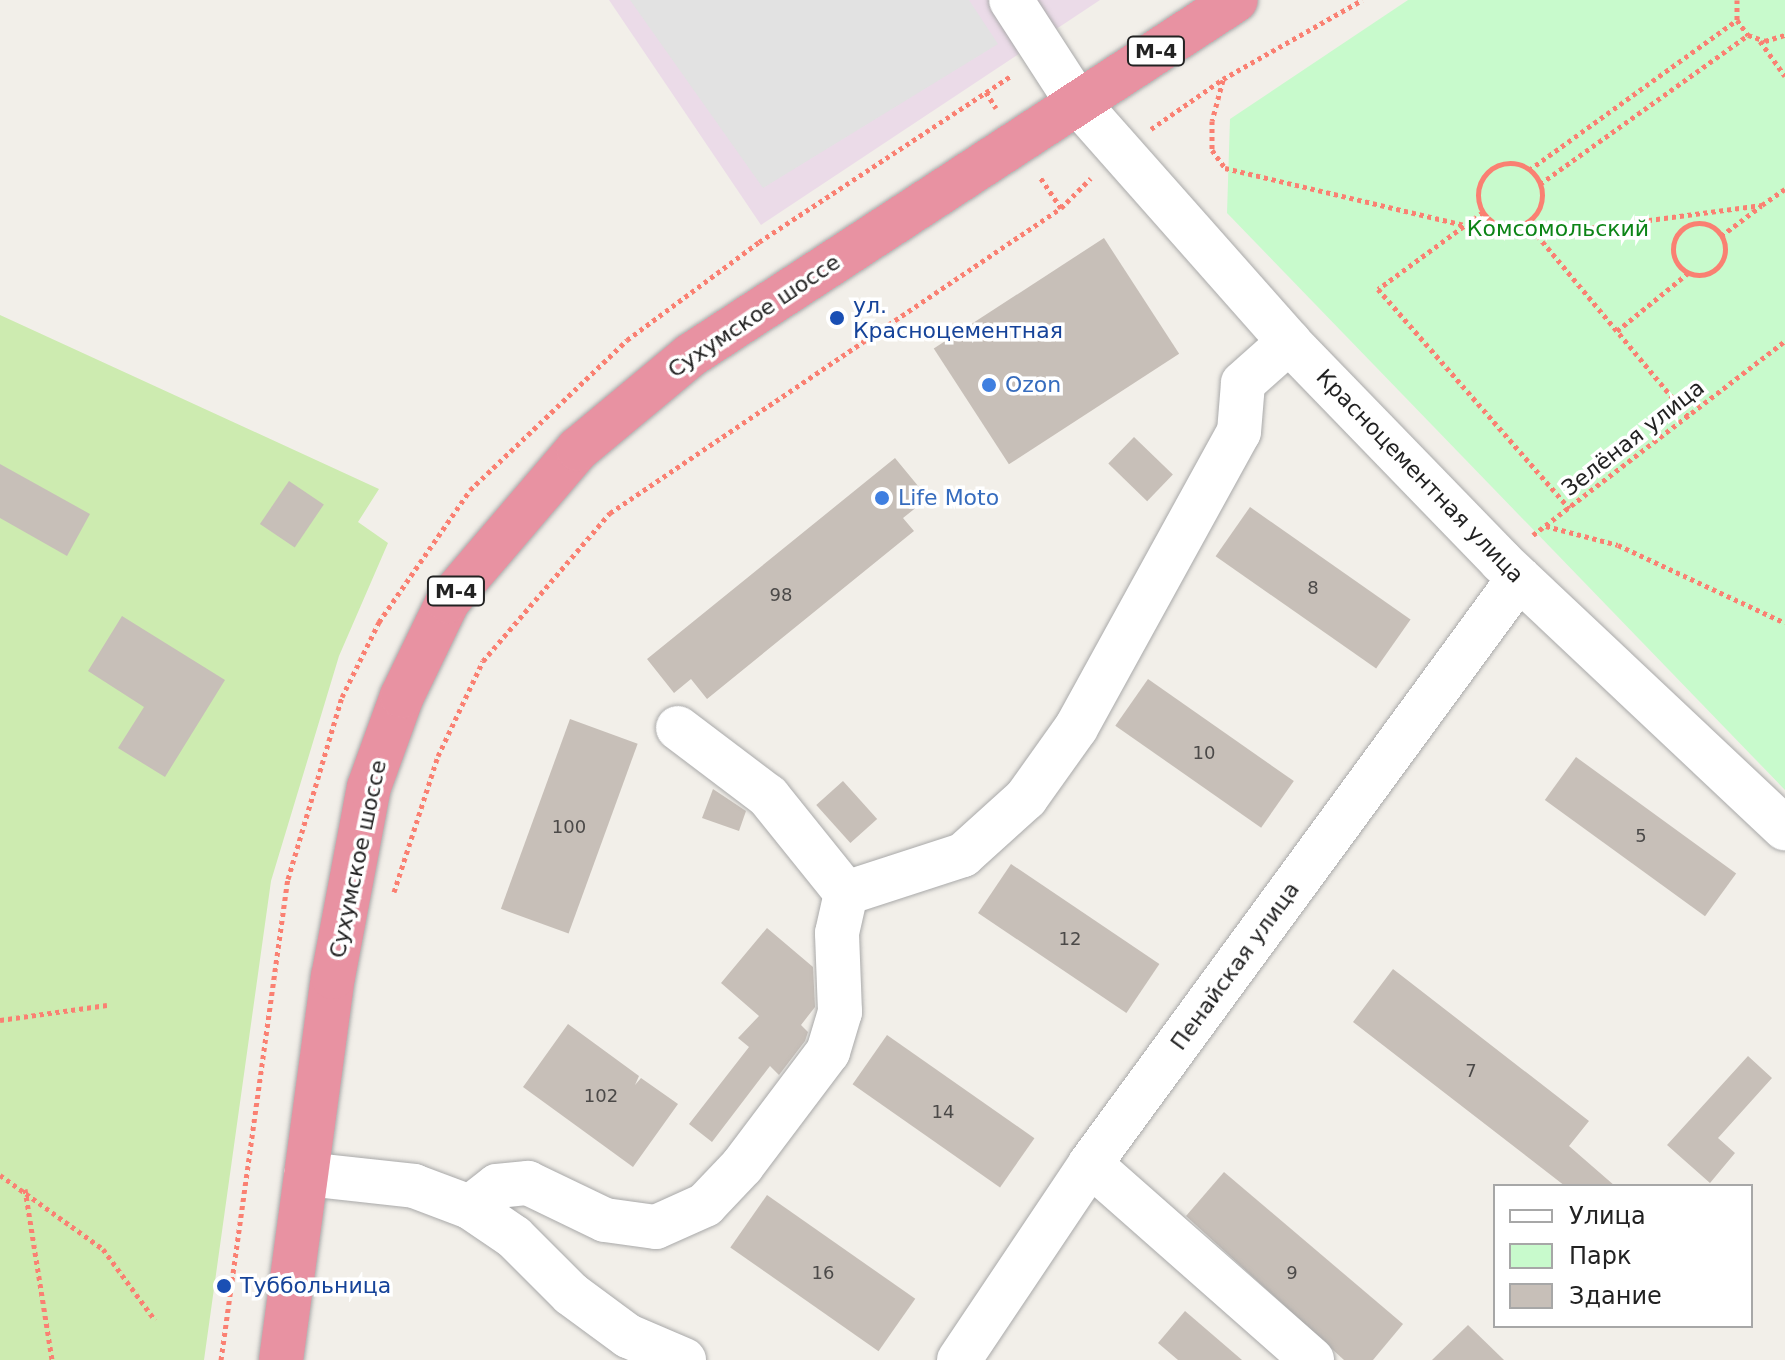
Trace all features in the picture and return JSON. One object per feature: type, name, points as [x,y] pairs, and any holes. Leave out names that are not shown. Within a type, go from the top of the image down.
[{"type":"highway","name":"Сухумское шоссе","points":[[1077,102],[1217,0]]},
{"type":"highway","name":"Сухумское шоссе","points":[[281,1360],[333,977],[369,787],[402,696],[448,601],[578,449],[691,355],[1236,0]]},
{"type":"street","name":"Красноцементная улица","points":[[1011,0],[1077,102],[1289,342],[1510,570],[1785,829]]},
{"type":"street","points":[[846,893],[963,855],[1026,798],[1076,728],[1239,432],[1243,383],[1289,342]]},
{"type":"street","name":"Пенайская улица","points":[[959,1360],[1090,1164],[1510,570]]},
{"type":"street","points":[[678,728],[768,796],[846,893]]},
{"type":"street","points":[[470,1207],[497,1186],[528,1183],[605,1220],[656,1227],[705,1205],[742,1166],[828,1052],[840,1012],[837,933],[846,893]]},
{"type":"street","points":[[1090,1164],[1312,1360]]},
{"type":"street","points":[[306,1174],[414,1186],[470,1207],[514,1237],[571,1294],[628,1336],[684,1360]]},
{"type":"path","points":[[390,905],[438,756],[483,661],[610,513],[1061,208],[1119,151],[1223,79],[1362,0]]},
{"type":"path","points":[[1737,0],[1737,20],[1748,35],[1759,40],[1785,76]]},
{"type":"path","points":[[1529,170],[1737,20]]},
{"type":"path","points":[[1540,184],[1748,35]]},
{"type":"path","points":[[1759,40],[1785,35]]},
{"type":"path","points":[[221,1360],[288,879],[342,697],[379,622],[470,490],[627,340],[759,242],[1046,55]]},
{"type":"path","points":[[1223,79],[1212,121],[1212,150],[1225,168],[1465,225]]},
{"type":"path","points":[[986,92],[1061,208]]},
{"type":"path","points":[[1512,163],[1529,170],[1540,184],[1541,203],[1527,223],[1503,226],[1483,212],[1478,194],[1489,172],[1512,163]]},
{"type":"path","points":[[1721,236],[1785,189]]},
{"type":"path","points":[[1537,235],[1762,205]]},
{"type":"path","points":[[1483,212],[1378,289],[1569,508]]},
{"type":"path","points":[[1527,223],[1688,416]]},
{"type":"path","points":[[1617,331],[1688,273],[1708,274],[1720,265],[1725,251],[1721,236],[1700,224],[1681,230],[1674,253],[1688,273]]},
{"type":"path","name":"Зелёная улица","points":[[1510,570],[1545,526],[1785,341]]},
{"type":"path","points":[[1545,526],[1618,545],[1785,623]]},
{"type":"path","points":[[0,1020],[107,1005]]},
{"type":"path","points":[[0,1175],[25,1188],[103,1249],[155,1320]]},
{"type":"path","points":[[25,1188],[52,1360]]},
{"type":"shaded area","points":[[609,0],[1100,0],[761,225]]},
{"type":"shaded area","points":[[630,0],[969,0],[998,44],[763,188]]},
{"type":"green space","name":"Комсомольский","points":[[1408,0],[1785,0],[1785,790],[1227,213],[1230,119]]},
{"type":"green space","points":[[0,315],[379,489],[358,522],[388,543],[339,656],[271,881],[204,1360],[0,1360]]},
{"type":"building","points":[[1104,238],[1179,354],[1009,464],[934,349]]},
{"type":"building","points":[[1134,437],[1173,475],[1147,501],[1108,464]]},
{"type":"building","points":[[895,458],[928,498],[903,518],[914,531],[707,699],[691,679],[674,693],[647,659]]},
{"type":"building","points":[[0,464],[90,514],[67,556],[0,518]]},
{"type":"building","points":[[289,481],[324,504],[295,548],[260,524]]},
{"type":"building","points":[[1250,507],[1411,619],[1376,669],[1216,556]]},
{"type":"building","points":[[122,616],[225,680],[165,777],[118,748],[144,707],[88,671]]},
{"type":"building","points":[[1148,679],[1294,781],[1261,828],[1115,726]]},
{"type":"building","points":[[570,719],[638,744],[569,933],[501,909]]},
{"type":"building","points":[[1576,757],[1736,873],[1705,916],[1545,800]]},
{"type":"building","points":[[843,781],[877,819],[850,843],[816,805]]},
{"type":"building","points":[[713,789],[746,811],[739,831],[702,818]]},
{"type":"building","points":[[1011,864],[1159,964],[1126,1013],[978,913]]},
{"type":"building","points":[[767,928],[813,967],[815,1007],[801,1025],[808,1032],[805,1041],[779,1075],[770,1066],[712,1142],[689,1124],[749,1047],[738,1038],[759,1016],[721,983]]},
{"type":"building","points":[[1393,969],[1589,1121],[1569,1146],[1613,1184],[1562,1184],[1353,1022]]},
{"type":"building","points":[[568,1024],[639,1076],[635,1085],[641,1078],[678,1104],[633,1167],[523,1087]]},
{"type":"building","points":[[887,1035],[1034,1138],[1000,1187],[853,1084]]},
{"type":"building","points":[[1748,1056],[1772,1078],[1718,1138],[1735,1153],[1710,1183],[1667,1145]]},
{"type":"building","points":[[1224,1172],[1403,1324],[1373,1360],[1344,1360],[1186,1216]]},
{"type":"building","points":[[767,1195],[915,1299],[879,1351],[730,1247]]},
{"type":"building","points":[[1185,1311],[1242,1360],[1178,1360],[1158,1343]]},
{"type":"building","points":[[1468,1325],[1504,1360],[1432,1360]]},
{"type":"place","name":"ул. Красноцементная","points":[[837,318]]},
{"type":"place","name":"Ozon","points":[[989,385]]},
{"type":"place","name":"Life Moto","points":[[882,498]]},
{"type":"place","name":"Туббольница","points":[[224,1286]]}]
